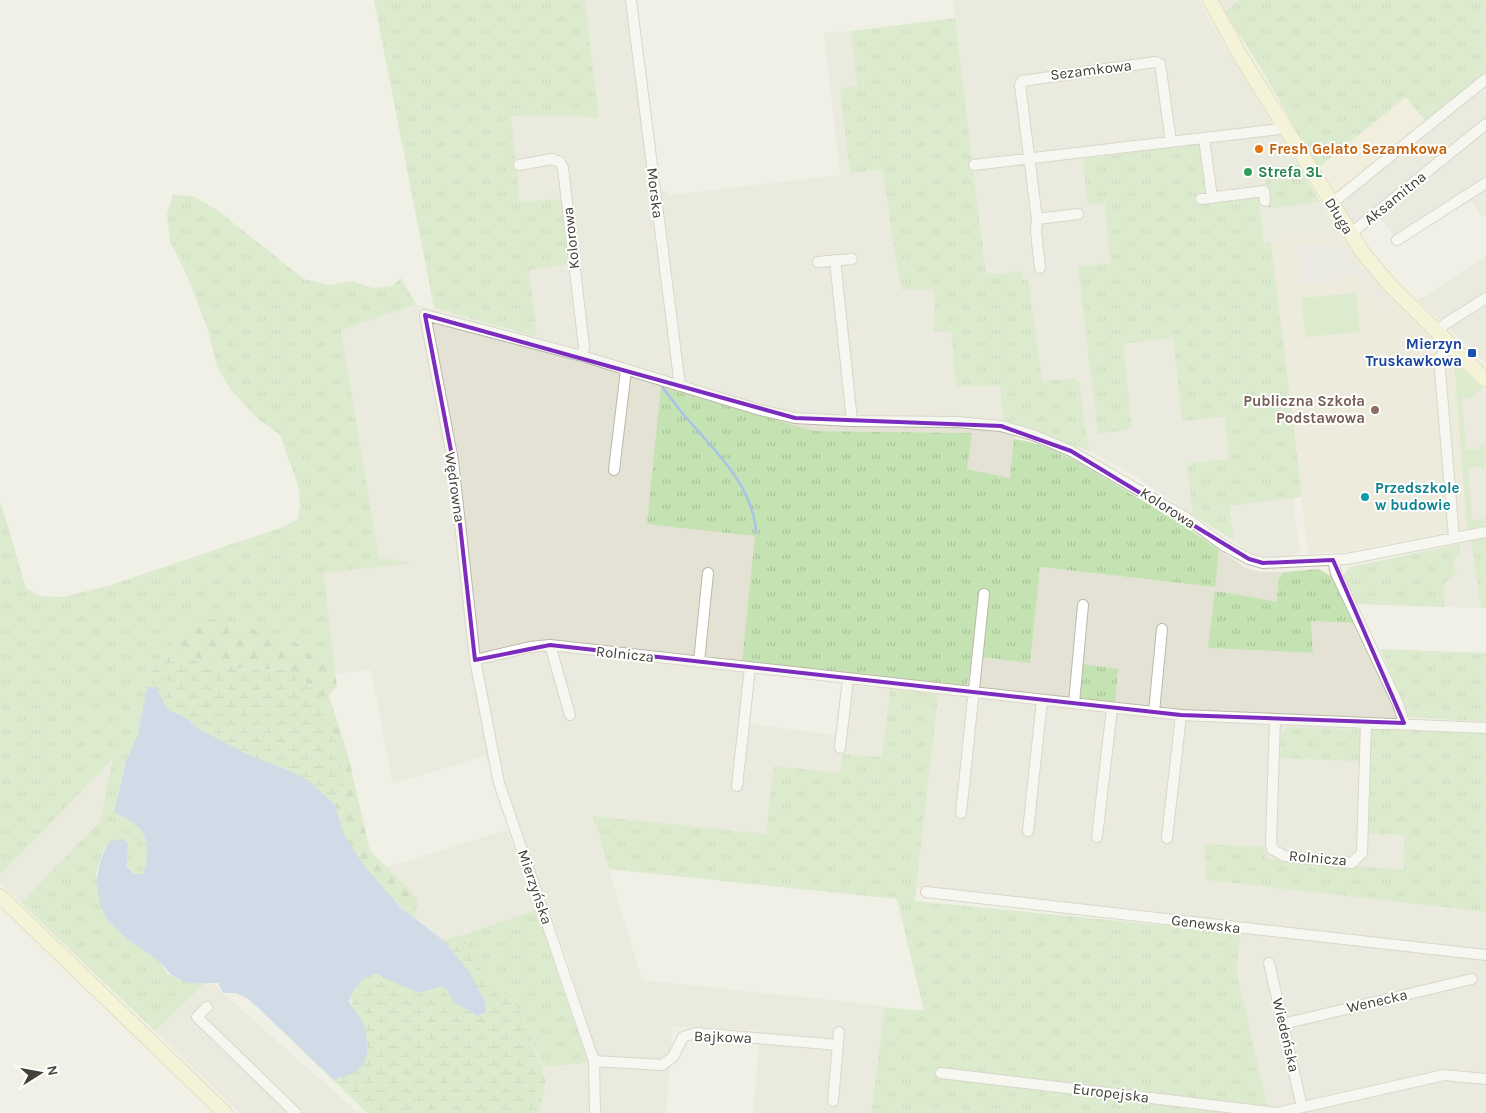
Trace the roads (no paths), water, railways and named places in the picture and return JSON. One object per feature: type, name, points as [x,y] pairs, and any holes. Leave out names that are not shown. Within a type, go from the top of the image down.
[{"type":"street","name":"Morska","points":[[631,0],[680,386]]},
{"type":"street","name":"Długa","points":[[1210,0],[1350,234],[1383,278],[1486,380]]},
{"type":"street","name":"Sezamkowa","points":[[1040,268],[1036,232],[1037,218],[1020,85],[1022,81],[1154,62],[1160,64],[1171,142]]},
{"type":"street","points":[[1331,204],[1486,79]]},
{"type":"street","name":"Aksamitna","points":[[1350,234],[1486,124]]},
{"type":"street","points":[[974,166],[1204,138],[1284,126]]},
{"type":"street","points":[[1204,138],[1212,198]]},
{"type":"street","name":"Kolorowa","points":[[519,165],[552,159],[560,162],[563,168],[584,347],[582,356]]},
{"type":"street","points":[[1397,240],[1486,183]]},
{"type":"street","points":[[1201,199],[1264,191],[1265,201]]},
{"type":"street","points":[[1037,218],[1078,214]]},
{"type":"street","points":[[818,262],[852,259]]},
{"type":"street","points":[[835,260],[852,421]]},
{"type":"street","points":[[1437,332],[1444,324],[1486,298]]},
{"type":"street","name":"Kolorowa","points":[[425,315],[582,356],[760,410],[795,418],[852,421],[957,422],[1000,426],[1033,435],[1071,451],[1138,489],[1249,559],[1263,563],[1333,560],[1486,532]]},
{"type":"street","name":"Wędrowna","points":[[425,315],[453,461],[475,660]]},
{"type":"street","points":[[1451,346],[1439,358],[1454,538]]},
{"type":"street","points":[[614,470],[626,370]]},
{"type":"street","points":[[1333,560],[1336,573],[1398,704],[1404,723]]},
{"type":"street","points":[[699,662],[708,573]]},
{"type":"street","points":[[961,813],[984,594]]},
{"type":"street","points":[[1074,704],[1083,605]]},
{"type":"street","points":[[1154,712],[1162,629]]},
{"type":"street","points":[[550,646],[570,715]]},
{"type":"street","name":"Rolnicza","points":[[475,660],[530,647],[550,646],[1181,715],[1404,723],[1486,728]]},
{"type":"street","name":"Mierzyńska","points":[[475,660],[499,783],[594,1061],[594,1113]]},
{"type":"street","points":[[737,786],[750,668]]},
{"type":"street","points":[[840,748],[848,679]]},
{"type":"street","points":[[1028,831],[1042,700]]},
{"type":"street","points":[[1097,837],[1112,708]]},
{"type":"street","points":[[1167,838],[1181,715]]},
{"type":"street","name":"Rolnicza","points":[[1275,719],[1272,849],[1284,856],[1352,863],[1358,860],[1362,853],[1366,723]]},
{"type":"street","name":"Genewska","points":[[926,892],[1486,955]]},
{"type":"street","points":[[0,896],[225,1113]]},
{"type":"street","name":"Wiedeńska","points":[[1269,963],[1302,1107]]},
{"type":"street","name":"Wenecka","points":[[1283,1024],[1472,979]]},
{"type":"street","points":[[207,1007],[196,1017],[296,1113]]},
{"type":"street","points":[[833,1101],[839,1032]]},
{"type":"street","name":"Bajkowa","points":[[594,1061],[662,1065],[673,1057],[683,1037],[696,1033],[838,1045]]},
{"type":"street","name":"Europejska","points":[[941,1073],[1277,1113],[1444,1075],[1486,1079]]},
{"type":"street","points":[[1331,1101],[1334,1113]]},
{"type":"water","points":[[147,687],[156,687],[168,710],[185,717],[199,729],[251,756],[288,770],[310,782],[335,805],[344,835],[363,864],[400,907],[443,940],[469,971],[485,1002],[486,1012],[477,1016],[453,1001],[445,988],[439,987],[419,993],[376,974],[366,978],[353,991],[349,1001],[360,1017],[365,1029],[366,1058],[356,1071],[334,1080],[250,1000],[236,993],[223,993],[218,983],[201,984],[179,979],[116,929],[105,915],[101,905],[98,894],[98,871],[110,841],[123,839],[128,843],[127,866],[134,874],[143,874],[145,867],[147,853],[142,832],[132,822],[114,812],[126,761],[138,734]]},
{"type":"waterway","points":[[662,387],[730,468],[740,483],[748,499],[756,533]]},
{"type":"place","name":"Fresh Gelato Sezamkowa","points":[[1259,149]]},
{"type":"place","name":"Strefa 3L","points":[[1248,172]]},
{"type":"place","name":"Mierzyn Truskawkowa","points":[[1472,353]]},
{"type":"place","name":"Publiczna Szkoła Podstawowa","points":[[1375,410]]},
{"type":"place","name":"Przedszkole w budowie","points":[[1365,497]]}]
